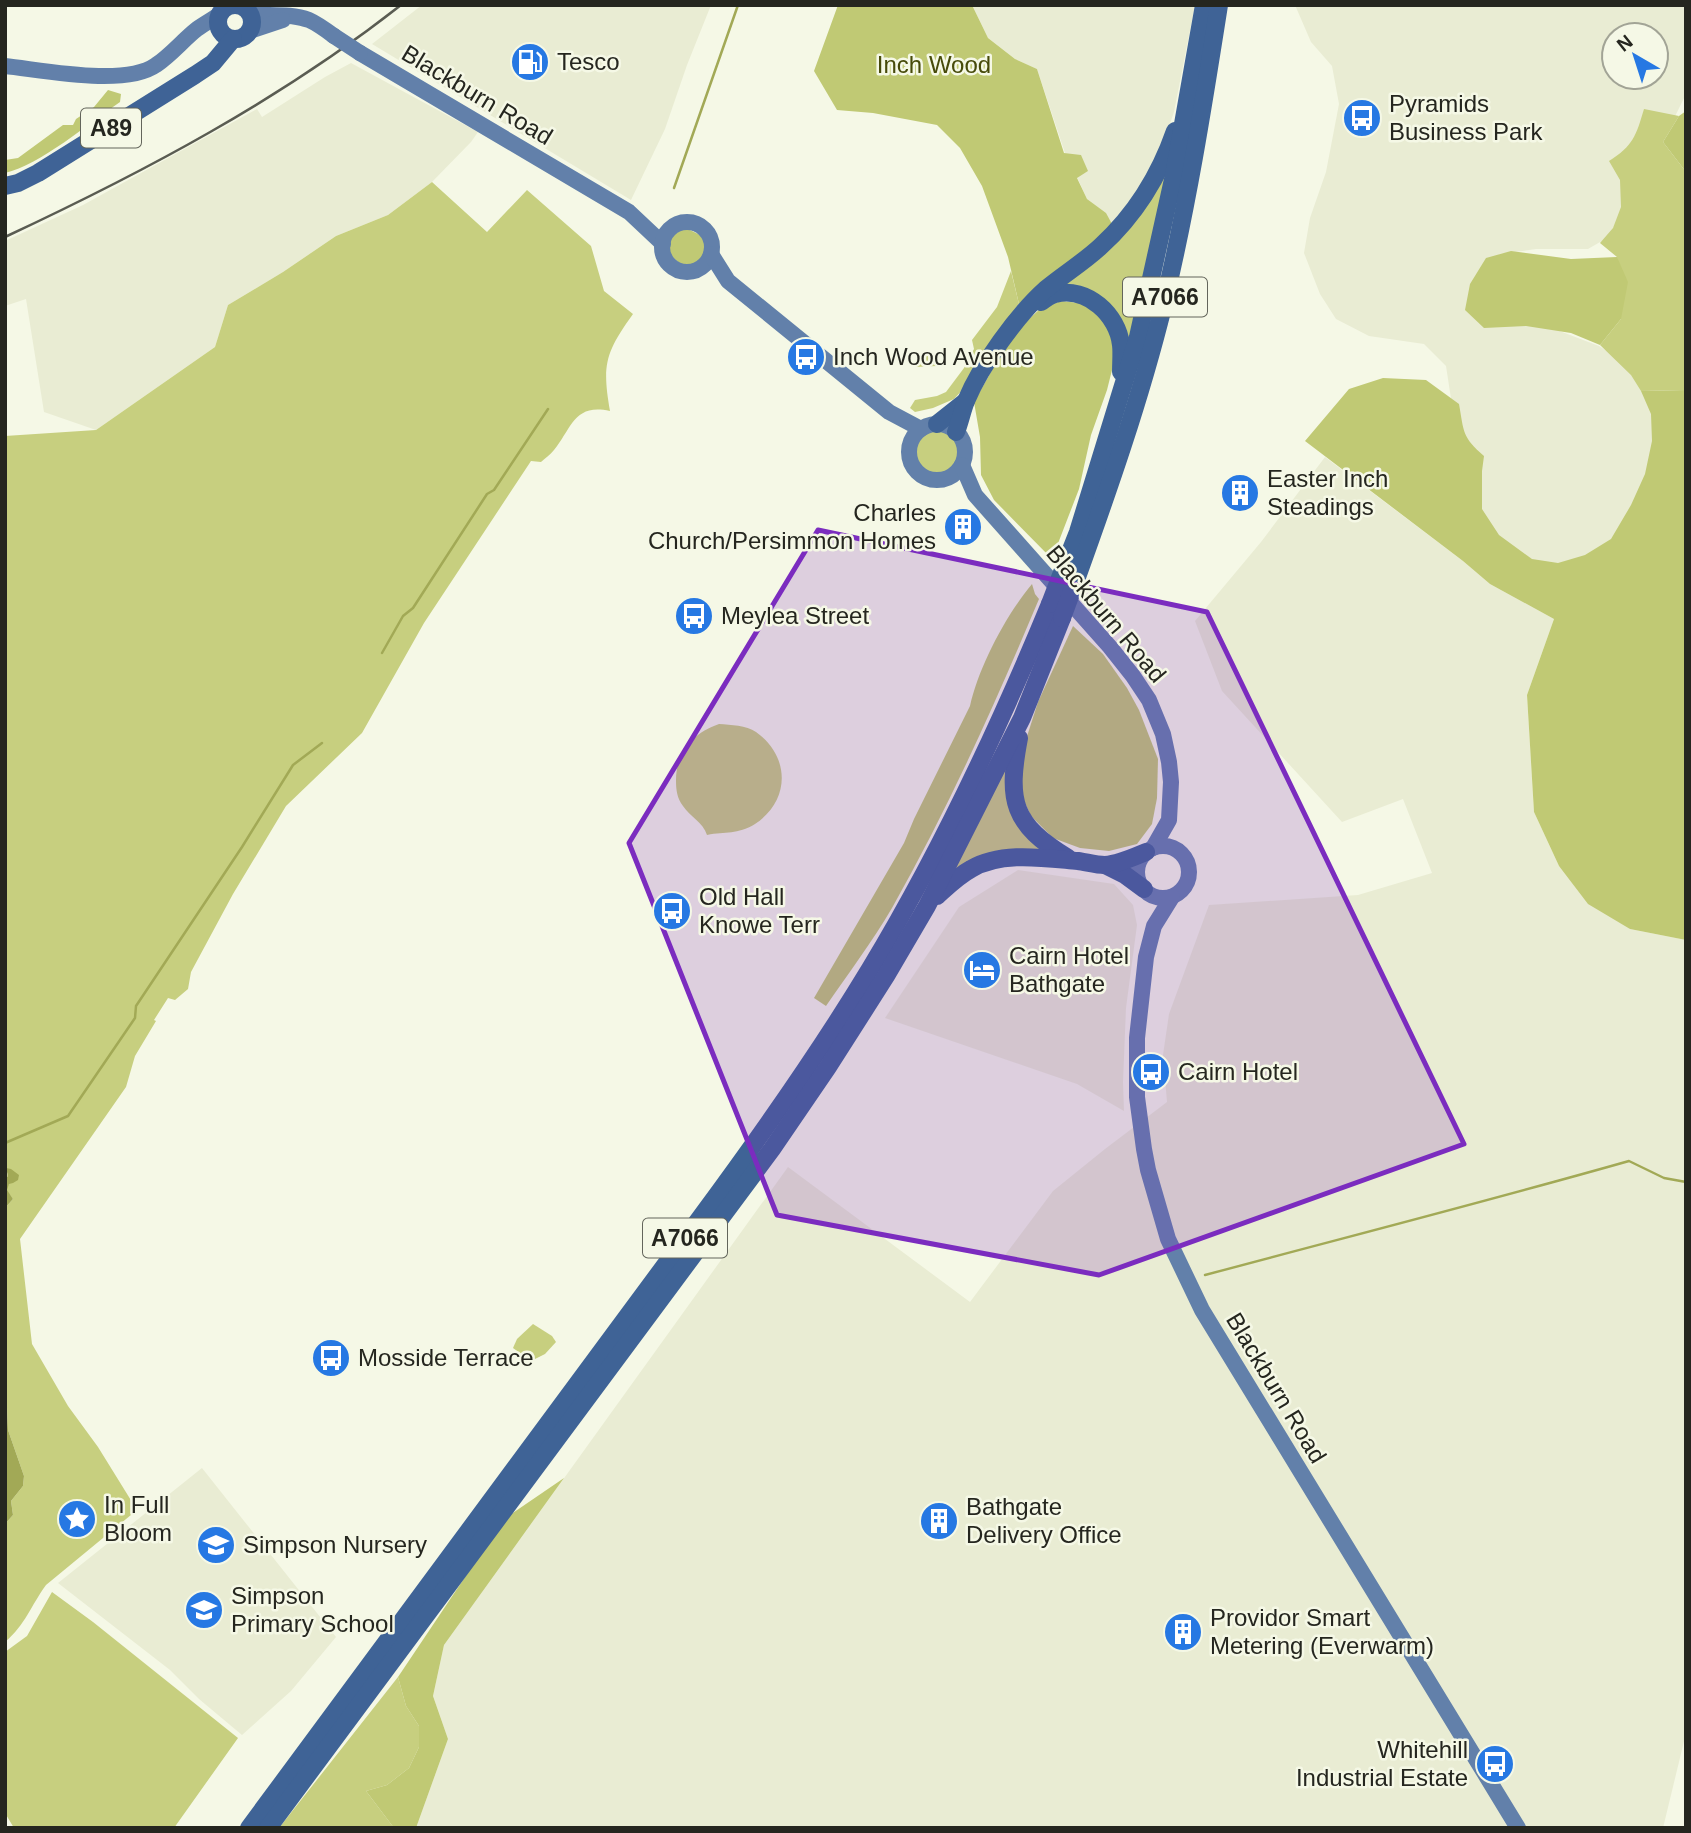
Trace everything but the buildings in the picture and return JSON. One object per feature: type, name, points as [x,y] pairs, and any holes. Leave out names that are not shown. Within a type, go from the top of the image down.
[{"type":"main road","name":"A7066","points":[[1069,575],[1078,532],[1138,337],[1154,272],[1204,5]]},
{"type":"main road","name":"A7066","points":[[1073,861],[1034,834],[1021,817],[1013,787],[1013,768],[1022,718],[1056,611],[1069,575],[1107,494],[1162,309],[1191,178],[1219,5]]},
{"type":"main road","name":"Blackburn Road","points":[[232,19],[300,18],[310,21],[631,214],[663,244]]},
{"type":"main road","points":[[5,66],[82,75],[119,76],[140,73],[155,66],[197,29],[209,28],[232,19]]},
{"type":"main road","name":"A89","points":[[5,187],[38,173],[213,63],[232,19]]},
{"type":"main road","name":"A7066","points":[[967,401],[998,346],[1026,309],[1046,289],[1104,244],[1128,218],[1155,177],[1174,135],[1188,94]]},
{"type":"main road","name":"Blackburn Road","points":[[631,214],[674,226]]},
{"type":"main road","points":[[697,270],[711,254],[712,243],[707,232],[700,226],[685,222],[674,226],[668,231],[663,244],[665,257],[671,266],[686,272],[697,270],[728,281]]},
{"type":"main road","points":[[711,254],[728,281],[888,412],[929,427],[948,426],[956,432],[965,448],[962,465],[952,476],[945,479],[934,480],[919,473],[909,454],[915,435],[929,427],[967,401]]},
{"type":"main road","name":"A7066","points":[[1026,309],[1056,294],[1073,294],[1088,298],[1101,306],[1114,322],[1121,343],[1121,372],[1114,417]]},
{"type":"main road","points":[[956,432],[967,401]]},
{"type":"main road","points":[[888,412],[910,444]]},
{"type":"main road","name":"Blackburn Road","points":[[962,465],[975,495],[1110,647],[1149,700],[1163,734],[1169,762],[1169,820],[1183,854]]},
{"type":"main road","name":"Blackburn Road","points":[[945,479],[975,495]]},
{"type":"main road","name":"A7066","points":[[249,1828],[758,1140],[817,1053],[877,957],[965,796],[1016,687],[1056,611]]},
{"type":"main road","name":"A7066","points":[[268,1828],[772,1149],[835,1056],[927,906],[1022,718]]},
{"type":"main road","name":"Blackburn Road","points":[[1150,850],[1169,820]]},
{"type":"main road","points":[[1162,846],[1172,847],[1183,854],[1188,864],[1189,878],[1183,890],[1172,897],[1162,898],[1146,891],[1139,883],[1137,869],[1150,850],[1162,846]]},
{"type":"main road","name":"A7066","points":[[927,906],[972,867],[997,860],[1018,858],[1105,864],[1129,859],[1150,850]]},
{"type":"main road","name":"A7066","points":[[1105,864],[1146,891]]},
{"type":"main road","name":"Blackburn Road","points":[[1146,891],[1154,926]]},
{"type":"main road","name":"Blackburn Road","points":[[1172,897],[1154,926],[1146,957],[1137,1038],[1137,1097],[1148,1170],[1168,1238],[1202,1310],[1518,1828]]},
{"type":"highlighted area","points":[[818,530],[1207,612],[1464,1144],[1099,1275],[777,1215],[629,843]]},
{"type":"shaded area","points":[[422,5],[711,5],[665,129],[631,200],[372,44]]},
{"type":"shaded area","points":[[972,5],[1195,5],[1174,112],[1160,153],[1147,178],[1112,224],[1105,213],[1087,199],[1077,177],[1088,171],[1065,153],[1037,69],[1015,59],[988,38]]},
{"type":"shaded area","name":"Pyramids Business Park","points":[[1295,5],[1686,5],[1686,94],[1647,173],[1607,238],[1588,249],[1536,249],[1500,254],[1475,276],[1468,296],[1476,318],[1549,327],[1599,346],[1648,378],[1660,454],[1622,534],[1574,565],[1540,563],[1504,546],[1482,525],[1461,464],[1446,366],[1424,344],[1369,336],[1336,319],[1320,294],[1304,253],[1310,218],[1326,172],[1339,104],[1332,66],[1311,42]]},
{"type":"shaded area","points":[[351,63],[478,132],[432,182],[388,215],[336,236],[228,305],[215,347],[96,430],[44,412],[26,299],[5,306],[5,241],[83,205],[257,109],[262,117]]},
{"type":"shaded area","points":[[1644,109],[1679,116],[1663,142],[1686,172],[1686,390],[1641,391],[1631,375],[1600,345],[1621,319],[1617,257],[1600,243],[1613,228],[1621,207],[1620,180],[1609,161],[1632,140]]},
{"type":"shaded area","points":[[1172,152],[1126,352],[1062,285]]},
{"type":"shaded area","points":[[432,182],[487,232],[527,190],[591,246],[604,291],[633,314],[616,339],[608,360],[606,382],[610,411],[598,409],[581,414],[551,453],[541,462],[531,461],[424,623],[362,733],[286,806],[233,894],[191,972],[188,989],[175,1000],[168,998],[135,1056],[126,1087],[20,1239],[32,1344],[68,1406],[98,1447],[137,1510],[46,1585],[23,1622],[5,1642],[5,1524],[13,1515],[11,1501],[23,1486],[24,1476],[8,1430],[5,1401],[5,1208],[13,1199],[6,1190],[9,1183],[13,1183],[6,1169],[8,1176],[5,1179],[5,436],[96,430],[215,347],[228,305],[336,236],[388,215]]},
{"type":"shaded area","points":[[1011,271],[1019,304],[993,338],[966,386],[954,399],[915,412],[910,408],[915,400],[946,392],[964,368],[974,349],[972,340],[997,307]]},
{"type":"shaded area","points":[[924,354],[938,357],[940,363],[937,366],[915,367],[913,364]]},
{"type":"shaded area","points":[[937,427],[955,434],[962,452],[955,470],[937,477],[919,470],[912,452],[919,434]]},
{"type":"shaded area","name":"Whitehill Industrial Estate","points":[[1325,457],[1490,584],[1554,619],[1527,695],[1534,812],[1559,866],[1630,929],[1686,940],[1686,1733],[1663,1828],[416,1828],[448,1739],[433,1696],[444,1645],[788,1167],[970,1302],[1053,1191],[1167,1102],[1163,1055],[1169,1014],[1209,905],[1358,895],[1432,873],[1403,799],[1342,822],[1222,691],[1195,621],[1261,542]]},
{"type":"shaded area","points":[[719,724],[743,727],[756,732],[776,754],[782,779],[775,803],[755,824],[737,831],[707,835],[679,800],[676,787],[677,770],[683,752],[694,738]]},
{"type":"shaded area","points":[[1005,763],[1009,802],[1050,856],[951,872]]},
{"type":"shaded area","points":[[1018,870],[1114,884],[1133,905],[1137,925],[1126,1008],[1124,1111],[1077,1084],[885,1018],[959,907]]},
{"type":"shaded area","points":[[6,1168],[19,1175],[18,1180],[9,1184],[7,1190],[13,1199],[5,1208],[5,1179],[8,1176]]},
{"type":"shaded area","points":[[533,1324],[552,1336],[556,1342],[545,1354],[531,1361],[513,1348],[517,1339]]},
{"type":"shaded area","points":[[5,1401],[8,1430],[24,1476],[23,1486],[11,1501],[13,1515],[5,1524]]},
{"type":"shaded area","name":"Simpson Primary School","points":[[202,1468],[336,1637],[291,1691],[242,1735],[170,1670],[58,1583]]},
{"type":"shaded area","points":[[52,1592],[238,1738],[174,1828],[14,1828],[5,1813],[5,1652],[27,1636]]},
{"type":"shaded area","points":[[398,1677],[406,1706],[419,1726],[419,1747],[409,1768],[387,1785],[366,1791],[394,1828],[279,1828]]},
{"type":"green space","name":"Inch Wood","points":[[838,5],[972,5],[988,38],[1015,59],[1037,69],[1064,153],[1081,155],[1088,171],[1077,178],[1087,199],[1106,213],[1112,224],[1088,249],[1019,304],[1008,257],[982,186],[960,148],[937,125],[873,113],[837,110],[814,71]]},
{"type":"green space","points":[[108,90],[121,94],[120,102],[49,153],[19,169],[5,173],[5,160],[18,158],[63,125],[73,125],[76,119],[94,107]]},
{"type":"green space","points":[[1686,111],[1686,172],[1663,142],[1679,116]]},
{"type":"green space","points":[[686,228],[700,235],[708,245],[700,261],[688,266],[675,260],[665,245],[669,239]]},
{"type":"green space","points":[[1511,251],[1571,259],[1617,257],[1628,282],[1621,319],[1600,345],[1571,333],[1526,326],[1484,328],[1465,310],[1470,284],[1486,258]]},
{"type":"green space","points":[[1061,301],[1089,304],[1111,333],[1115,358],[1091,435],[1079,489],[1052,559],[994,500],[981,475],[980,437],[974,402],[1019,328],[1040,309]]},
{"type":"green space","points":[[1383,378],[1426,380],[1459,404],[1465,433],[1484,456],[1482,509],[1499,535],[1532,559],[1558,563],[1585,555],[1611,539],[1631,505],[1645,474],[1652,441],[1651,414],[1641,391],[1686,390],[1686,940],[1630,929],[1588,904],[1559,866],[1534,812],[1527,695],[1554,619],[1490,584],[1305,441],[1349,389]]},
{"type":"green space","points":[[1032,584],[1039,599],[952,794],[892,908],[826,1006],[814,998],[904,843],[970,706],[980,674],[995,642]]},
{"type":"green space","points":[[1073,626],[1103,654],[1127,688],[1139,710],[1158,759],[1157,798],[1152,824],[1137,844],[1109,851],[1080,848],[1053,838],[1031,816],[1019,790],[1022,752],[1038,702]]},
{"type":"green space","points":[[564,1478],[444,1645],[433,1696],[448,1739],[416,1828],[394,1828],[366,1791],[387,1785],[409,1768],[419,1747],[419,1726],[406,1706],[398,1677],[504,1519]]},
{"type":"waterway","points":[[674,188],[738,5]]},
{"type":"waterway","points":[[382,653],[403,616],[413,608],[487,494],[494,490],[548,409]]},
{"type":"waterway","points":[[5,1143],[68,1116],[135,1018],[136,1006],[293,765],[322,743]]},
{"type":"waterway","points":[[1205,1275],[1629,1161],[1664,1178],[1686,1182]]},
{"type":"railway","points":[[5,237],[109,187],[210,132],[308,72],[401,5]]},
{"type":"place","name":"Tesco","points":[[530,62]]},
{"type":"place","name":"Pyramids Business Park","points":[[1362,118]]},
{"type":"place","name":"Inch Wood Avenue","points":[[806,357]]},
{"type":"place","name":"Easter Inch Steadings","points":[[1240,493]]},
{"type":"place","name":"Charles Church/Persimmon Homes","points":[[963,527]]},
{"type":"place","name":"Meylea Street","points":[[694,616]]},
{"type":"place","name":"Old Hall Knowe Terr","points":[[672,911]]},
{"type":"place","name":"Cairn Hotel Bathgate","points":[[982,970]]},
{"type":"place","name":"Cairn Hotel","points":[[1151,1072]]},
{"type":"place","name":"Mosside Terrace","points":[[331,1358]]},
{"type":"place","name":"In Full Bloom","points":[[77,1519]]},
{"type":"place","name":"Bathgate Delivery Office","points":[[939,1521]]},
{"type":"place","name":"Simpson Nursery","points":[[216,1545]]},
{"type":"place","name":"Simpson Primary School","points":[[204,1610]]},
{"type":"place","name":"Providor Smart Metering (Everwarm)","points":[[1183,1632]]},
{"type":"place","name":"Whitehill Industrial Estate","points":[[1495,1764]]}]
